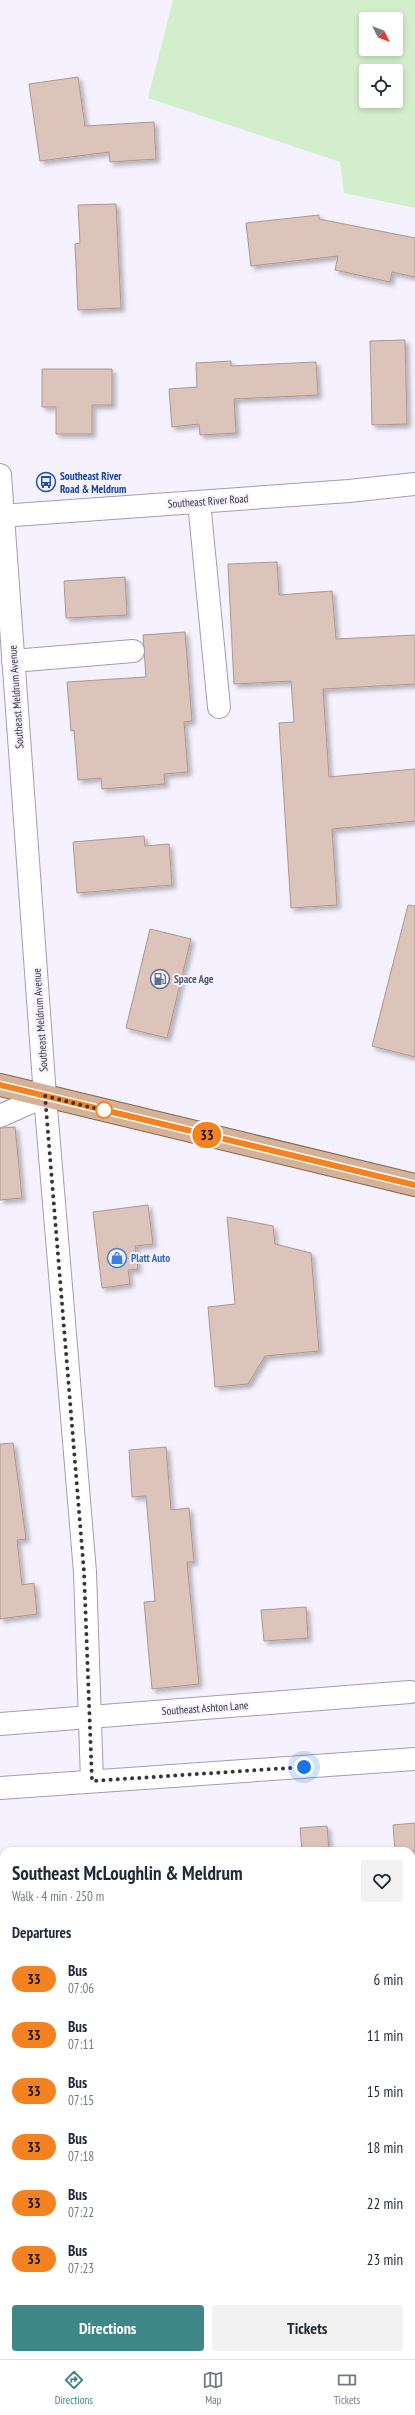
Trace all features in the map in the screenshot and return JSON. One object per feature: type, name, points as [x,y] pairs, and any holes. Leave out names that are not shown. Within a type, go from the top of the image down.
[{"type":"main road","points":[[0,1085],[415,1185]]},
{"type":"street","name":"Southeast Meldrum Avenue","points":[[0,475],[45,1096],[84,1572],[92,1781]]},
{"type":"street","name":"Southeast River Road","points":[[2,516],[199,502],[415,484]]},
{"type":"street","points":[[199,502],[219,707]]},
{"type":"street","points":[[13,661],[133,651]]},
{"type":"street","points":[[0,1116],[45,1096]]},
{"type":"street","name":"Southeast Ashton Lane","points":[[0,1724],[410,1692]]},
{"type":"street","points":[[0,1788],[415,1758]]},
{"type":"green space","points":[[173,0],[415,0],[415,208],[344,193],[340,162],[148,98]]},
{"type":"building","points":[[78,77],[85,126],[154,122],[156,159],[110,162],[109,152],[40,161],[29,84]]},
{"type":"building","points":[[116,204],[121,308],[78,310],[75,244],[80,243],[78,205]]},
{"type":"building","points":[[319,215],[319,219],[415,238],[415,277],[392,272],[390,282],[335,270],[338,256],[251,266],[246,223]]},
{"type":"building","points":[[405,340],[407,424],[372,425],[370,341]]},
{"type":"building","points":[[231,361],[231,366],[316,362],[318,395],[234,399],[236,433],[200,435],[199,424],[172,427],[169,389],[197,387],[196,363]]},
{"type":"building","points":[[42,369],[112,369],[112,405],[92,405],[92,434],[56,434],[56,407],[42,407]]},
{"type":"building","points":[[277,562],[279,595],[332,591],[336,639],[415,635],[415,684],[323,689],[329,777],[415,769],[415,821],[332,829],[337,905],[291,908],[279,723],[294,722],[291,681],[234,684],[228,564]]},
{"type":"building","points":[[125,577],[127,615],[66,618],[64,581]]},
{"type":"building","points":[[185,632],[192,721],[184,722],[188,772],[164,774],[165,784],[102,789],[101,778],[78,780],[74,730],[71,731],[67,682],[146,677],[143,635]]},
{"type":"building","points":[[144,836],[145,846],[169,844],[172,885],[77,893],[73,842]]},
{"type":"building","points":[[408,905],[415,906],[415,1057],[372,1046]]},
{"type":"building","points":[[150,929],[191,939],[167,1038],[126,1028]]},
{"type":"building","points":[[15,1127],[22,1198],[0,1200],[0,1128]]},
{"type":"building","name":"Platt Auto","points":[[148,1205],[153,1244],[135,1246],[138,1269],[128,1270],[130,1284],[102,1288],[93,1212]]},
{"type":"building","points":[[227,1217],[273,1226],[275,1244],[311,1253],[319,1351],[265,1356],[248,1384],[215,1387],[208,1307],[235,1304]]},
{"type":"building","points":[[13,1443],[26,1539],[17,1540],[22,1585],[34,1583],[37,1614],[0,1619],[0,1444]]},
{"type":"building","points":[[166,1447],[171,1510],[189,1508],[194,1562],[187,1562],[199,1684],[152,1689],[144,1602],[155,1601],[146,1496],[132,1497],[129,1450]]},
{"type":"building","points":[[306,1607],[308,1638],[264,1641],[261,1610]]},
{"type":"building","points":[[415,1823],[415,1847],[395,1847],[393,1825]]},
{"type":"building","points":[[327,1826],[329,1847],[302,1847],[300,1828]]},
{"type":"bus line","name":"33","points":[[0,1085],[415,1185]]},
{"type":"place","name":"Southeast River Road & Meldrum","points":[[46,482]]},
{"type":"place","name":"Space Age","points":[[160,979]]},
{"type":"place","name":"Platt Auto","points":[[117,1258]]},
{"type":"route","points":[[104,1110],[106,1111],[45,1096],[84,1572],[92,1781],[304,1767]]}]
